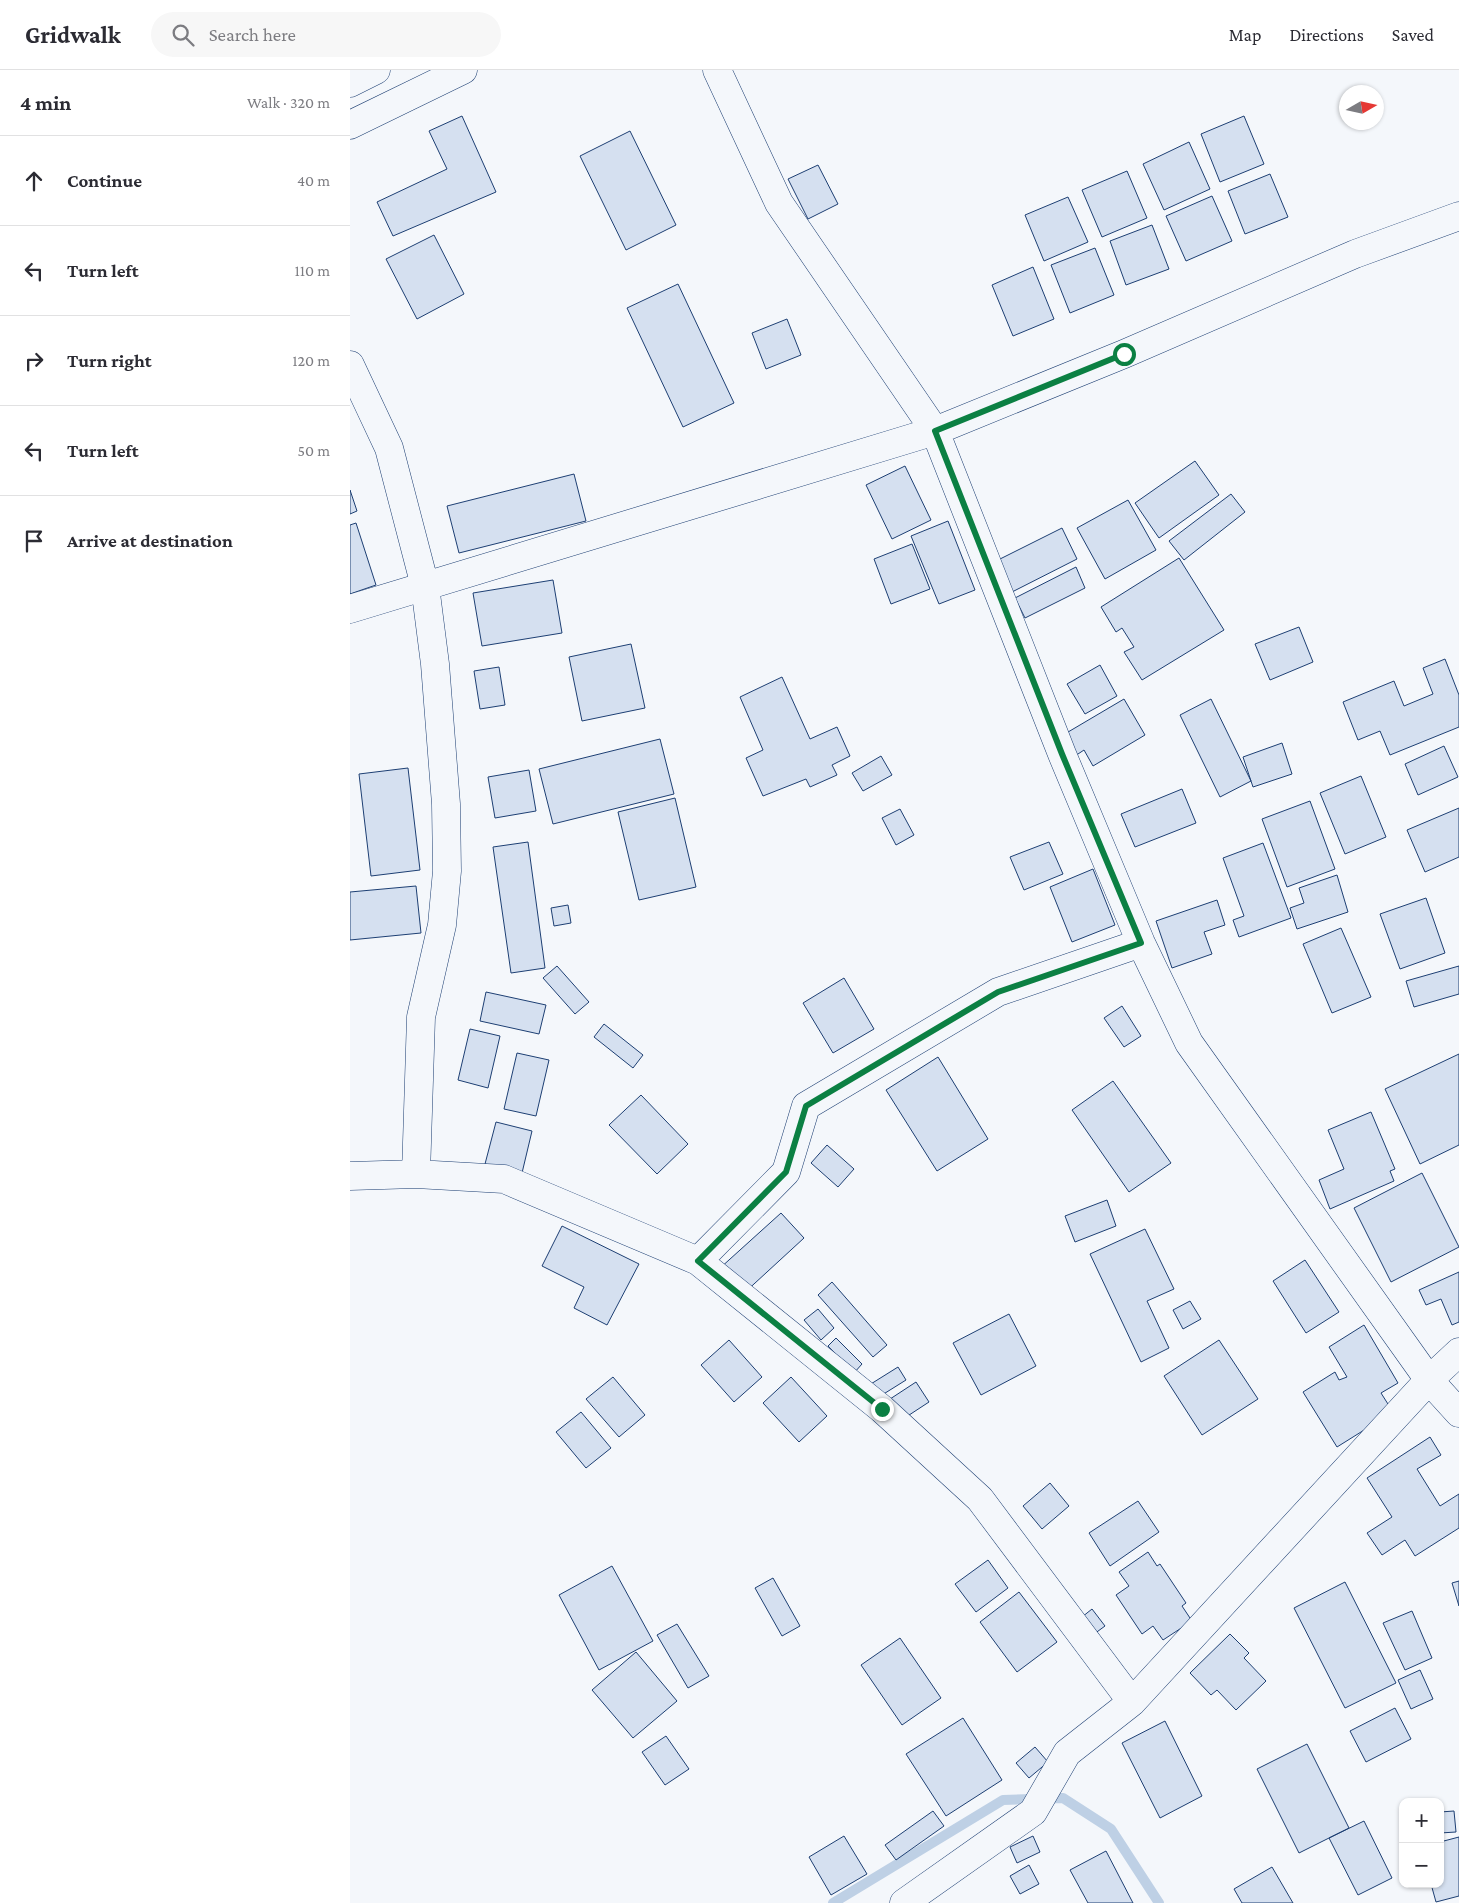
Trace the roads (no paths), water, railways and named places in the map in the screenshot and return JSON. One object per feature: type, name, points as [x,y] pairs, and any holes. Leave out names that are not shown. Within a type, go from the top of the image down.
[{"type":"main road","points":[[350,83],[376,70]]},
{"type":"main road","points":[[350,125],[463,70]]},
{"type":"main road","points":[[725,73],[779,203],[935,431],[1062,754],[1141,943],[1189,1043],[1429,1380],[1459,1413]]},
{"type":"main road","points":[[350,609],[935,431],[1124,354],[1355,254],[1459,216]]},
{"type":"main road","points":[[350,364],[389,448],[425,586],[446,804],[447,871],[442,925],[421,1017],[416,1174]]},
{"type":"main road","points":[[698,1261],[786,1172],[806,1106],[998,992],[1141,943]]},
{"type":"main road","points":[[350,1176],[416,1174],[504,1179],[698,1261],[882,1409],[980,1499],[1132,1702]]},
{"type":"main road","points":[[904,1903],[1033,1812],[1067,1753],[1132,1702],[1429,1380],[1459,1352]]},
{"type":"waterway","points":[[833,1903],[1003,1800],[1063,1798],[1111,1829],[1159,1903]]}]
